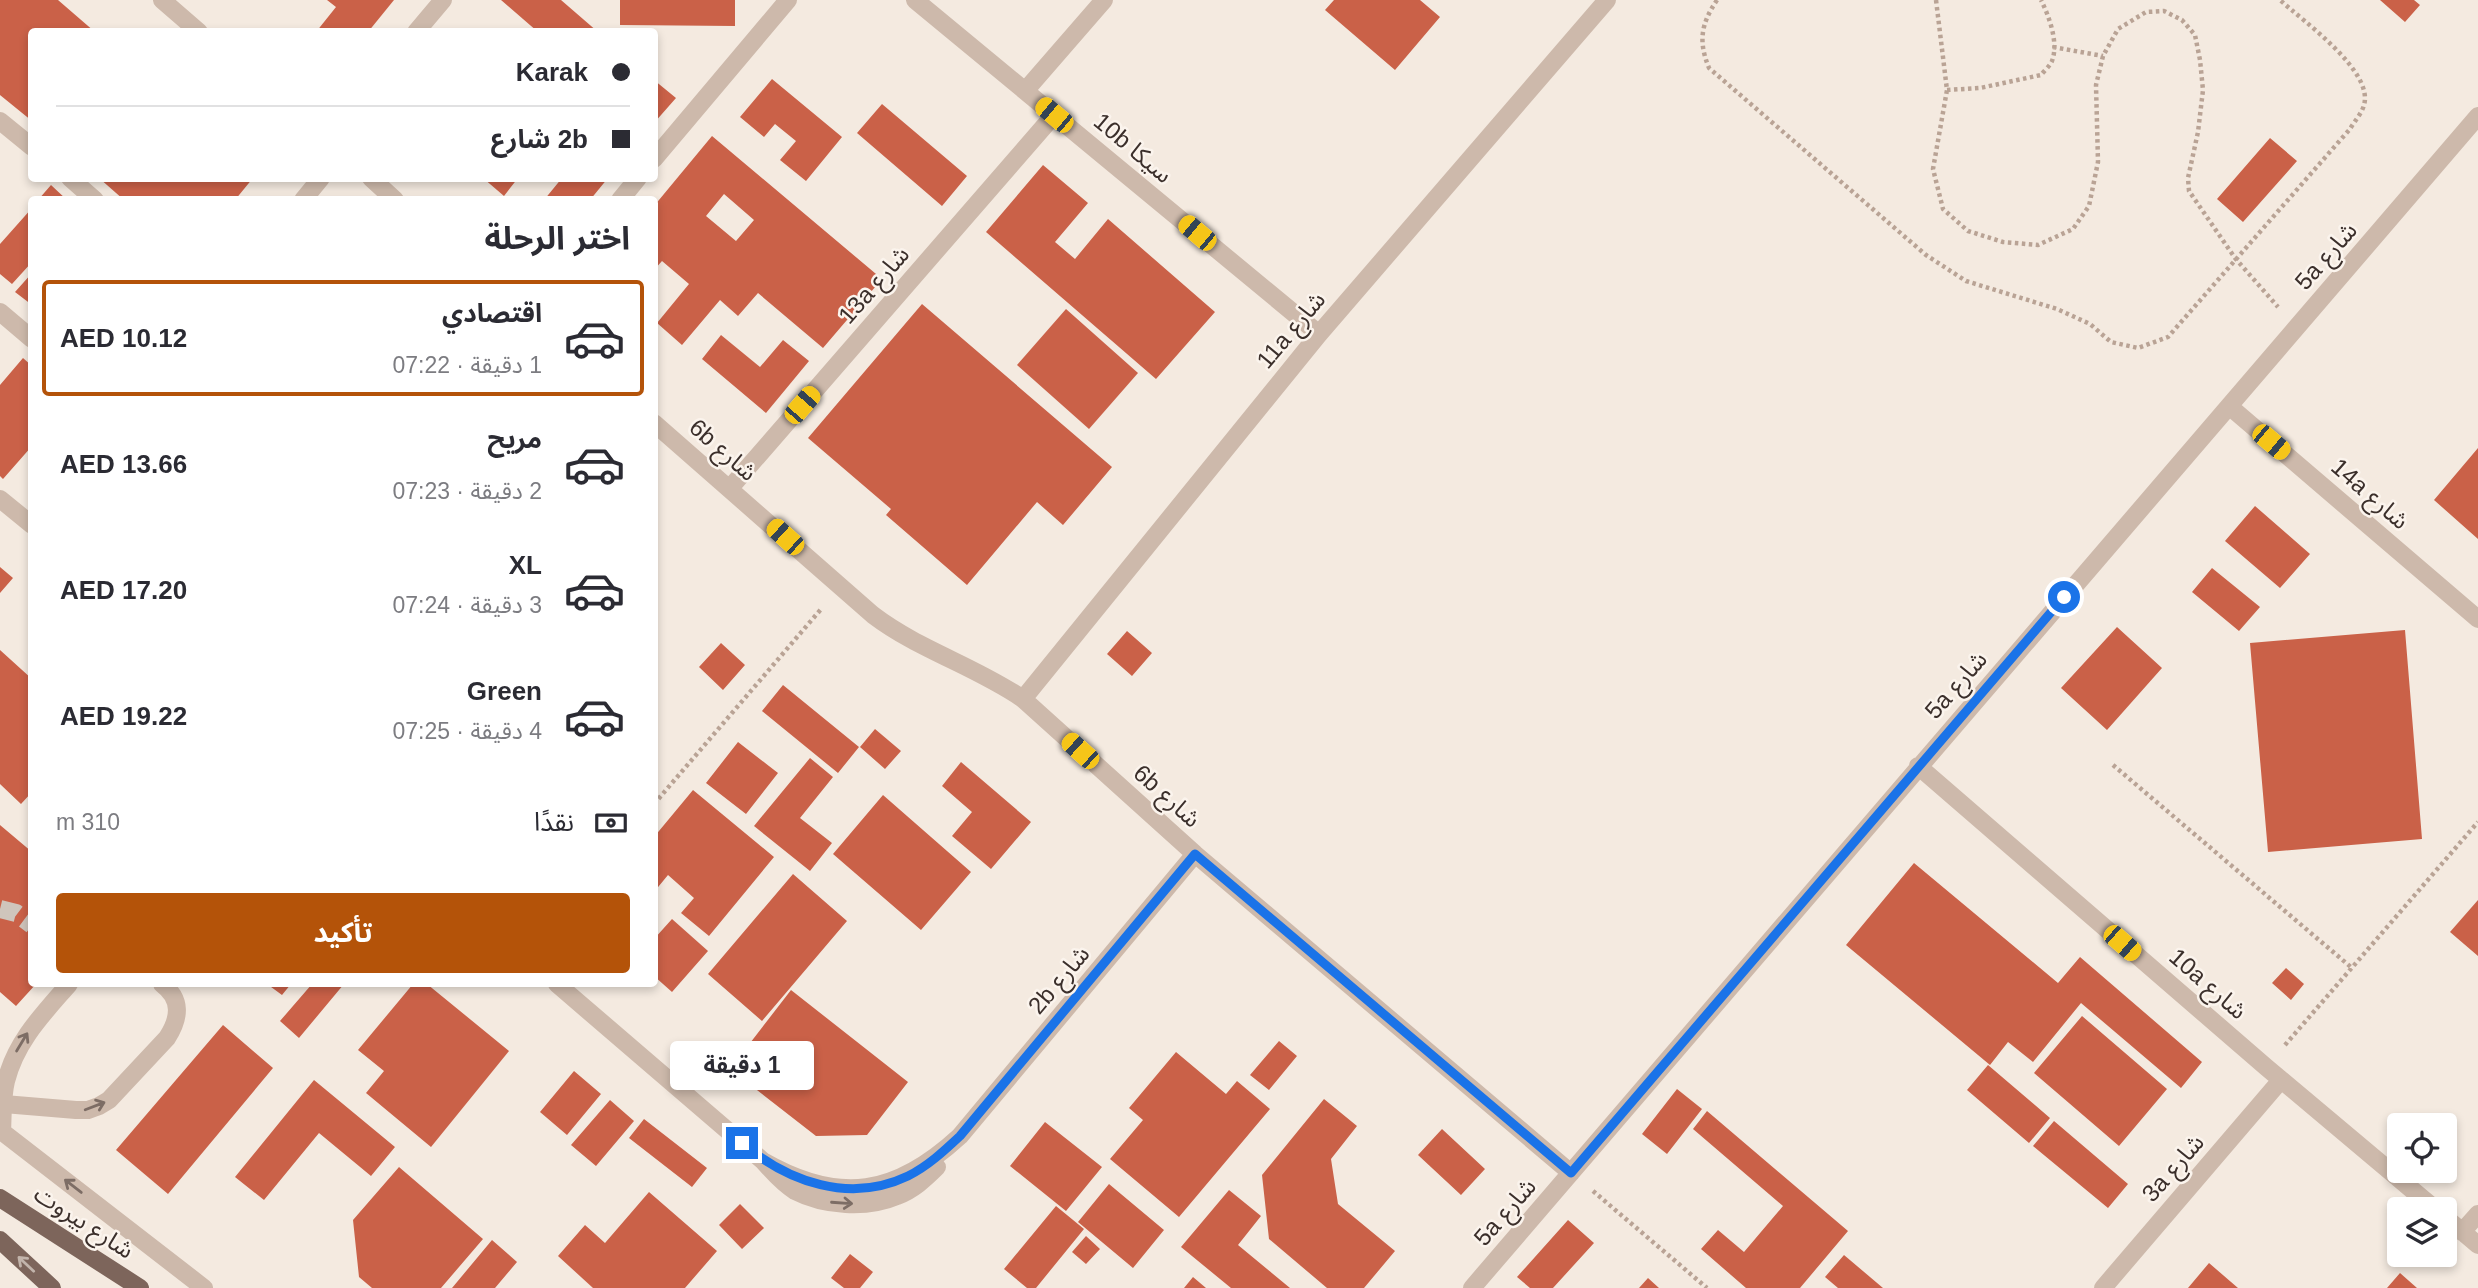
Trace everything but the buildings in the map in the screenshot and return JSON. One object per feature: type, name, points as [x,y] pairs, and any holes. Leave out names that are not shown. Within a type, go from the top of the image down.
[{"type":"main road","name":"شارع بيروت","points":[[0,1198],[140,1288]]},
{"type":"main road","points":[[0,1240],[52,1288]]},
{"type":"street","points":[[162,0],[194,28]]},
{"type":"street","points":[[419,28],[443,0]]},
{"type":"street","points":[[658,154],[788,0]]},
{"type":"street","name":"10b سيكا","points":[[915,0],[1319,334]]},
{"type":"street","points":[[1025,91],[1104,0]]},
{"type":"street","name":"11a شارع","points":[[1023,699],[1319,334],[1607,0]]},
{"type":"street","name":"13a شارع","points":[[730,488],[1054,115]]},
{"type":"street","name":"5a شارع","points":[[1472,1288],[2478,116]]},
{"type":"street","points":[[0,121],[28,144]]},
{"type":"street","points":[[75,182],[90,196]]},
{"type":"street","points":[[306,196],[318,182]]},
{"type":"street","points":[[376,182],[391,196]]},
{"type":"street","points":[[623,196],[635,182]]},
{"type":"street","points":[[0,312],[28,336]]},
{"type":"street","name":"14a شارع","points":[[2229,406],[2478,619]]},
{"type":"street","name":"6b شارع","points":[[658,426],[897,633],[998,682],[1023,699],[1195,854],[1571,1173]]},
{"type":"street","points":[[0,499],[28,523]]},
{"type":"street","name":"10a شارع","points":[[1918,766],[2421,1197]]},
{"type":"street","name":"2b شارع","points":[[560,987],[795,1191],[816,1199],[855,1204],[880,1201],[897,1197],[916,1187],[948,1156],[960,1136],[1195,854]]},
{"type":"street","points":[[66,987],[31,1027],[18,1049],[5,1084],[1,1130],[204,1288]]},
{"type":"street","points":[[4,1104],[88,1110],[109,1100],[175,1026],[178,1012],[175,997],[165,987]]},
{"type":"street","name":"3a شارع","points":[[2103,1288],[2281,1080]]},
{"type":"street","points":[[2462,1232],[2478,1214]]},
{"type":"street","points":[[2457,1228],[2478,1245]]},
{"type":"path","points":[[1717,0],[1703,25],[1701,50],[1709,68],[1926,255],[1966,281],[2057,309],[2090,324],[2111,342],[2138,348],[2168,337],[2350,129],[2365,104],[2362,83],[2347,60],[2280,0]]},
{"type":"path","points":[[1936,0],[1947,90],[1933,169],[1943,209],[1968,230],[2003,242],[2038,245],[2073,229],[2089,206],[2098,162],[2096,85],[2103,56],[2118,29],[2146,12],[2164,10],[2182,20],[2194,34],[2203,90],[2198,132],[2190,164],[2189,191],[2235,258],[2296,328]]},
{"type":"path","points":[[1947,90],[1980,88],[2041,75],[2052,61],[2053,47],[2050,19],[2041,0]]},
{"type":"path","points":[[2053,47],[2103,56]]},
{"type":"path","points":[[658,799],[840,586]]},
{"type":"path","points":[[2113,765],[2352,968]]},
{"type":"path","points":[[2266,1067],[2478,822]]},
{"type":"path","points":[[1571,1173],[1707,1288]]},
{"type":"tunnel","points":[[0,909],[16,913],[28,922]]},
{"type":"route","points":[[742,1143],[763,1161],[785,1174],[837,1188],[891,1182],[930,1162],[960,1136],[1195,854],[1571,1173],[2064,597]]}]
